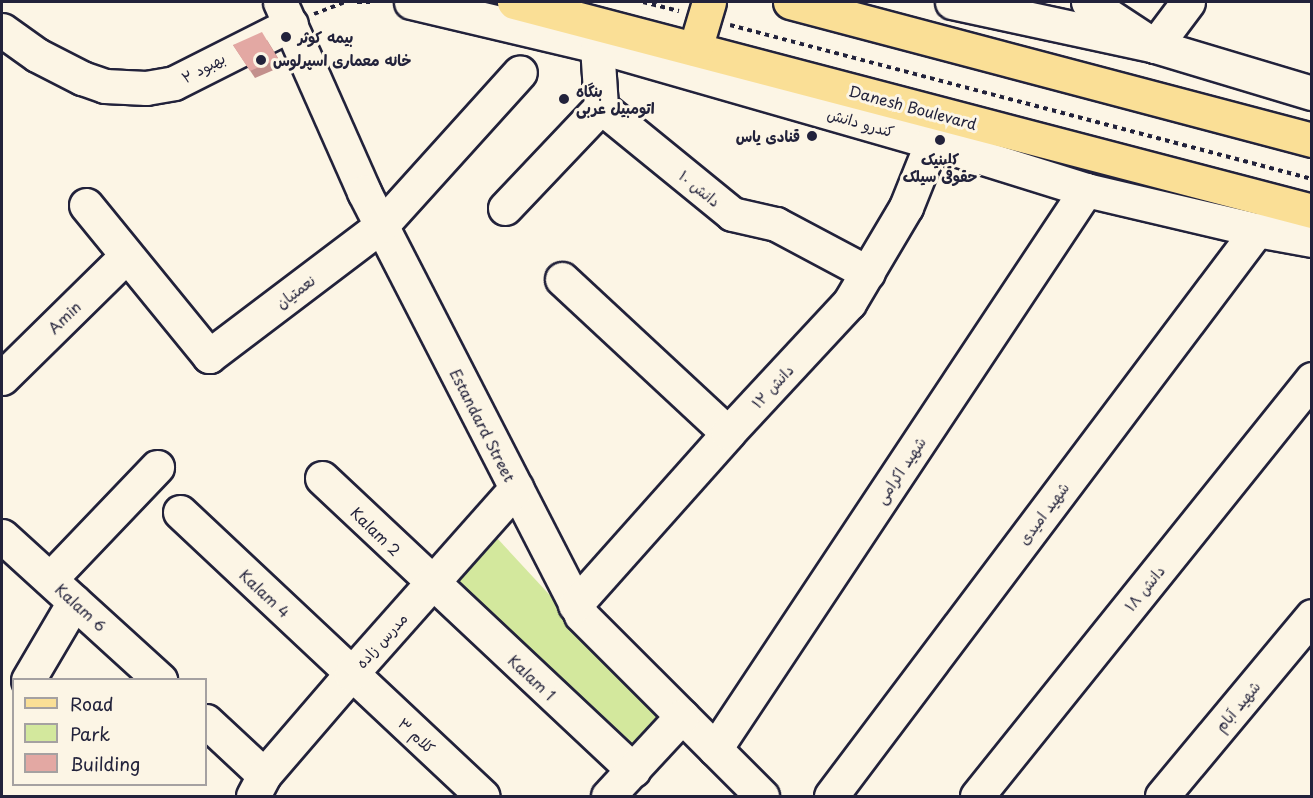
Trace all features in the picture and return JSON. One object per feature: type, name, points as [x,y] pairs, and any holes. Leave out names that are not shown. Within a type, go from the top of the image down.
[{"type":"main road","name":"Danesh Boulevard","points":[[514,2],[1311,211]]},
{"type":"main road","points":[[790,2],[1311,140]]},
{"type":"main road","points":[[695,49],[707,13]]},
{"type":"street","name":"کندرو دانش","points":[[411,2],[597,46],[932,142],[1086,190],[1257,230],[1311,240]]},
{"type":"street","points":[[952,2],[1003,6],[1155,46],[1311,93]]},
{"type":"street","points":[[1088,2],[1155,46]]},
{"type":"street","points":[[1155,46],[1188,2]]},
{"type":"street","name":"بهبود ۲","points":[[2,30],[37,55],[82,78],[105,86],[146,88],[174,83],[285,13]]},
{"type":"street","name":"Estandard Street","points":[[285,13],[364,192],[581,615],[762,796]]},
{"type":"street","points":[[505,208],[601,107],[597,46]]},
{"type":"street","name":"نعمتیان","points":[[126,256],[209,356],[381,226],[520,72]]},
{"type":"street","points":[[1263,127],[1278,83]]},
{"type":"street","name":"دانش ۱۰","points":[[601,107],[732,214],[776,224],[868,273]]},
{"type":"street","name":"دانش ۱۲","points":[[575,605],[728,433],[849,303],[906,207],[932,142]]},
{"type":"street","name":"شهید اکرامی","points":[[715,749],[1086,190]]},
{"type":"street","points":[[86,205],[126,256]]},
{"type":"street","name":"شهید امیدی","points":[[831,796],[1257,230]]},
{"type":"street","name":"Amin","points":[[2,378],[126,256]]},
{"type":"street","points":[[562,279],[728,433]]},
{"type":"street","name":"دانش ۱۸","points":[[977,796],[1311,379]]},
{"type":"street","points":[[50,579],[157,467]]},
{"type":"street","name":"Kalam 2","points":[[322,478],[431,584]]},
{"type":"street","name":"مدرس زاده","points":[[258,786],[351,674],[516,488]]},
{"type":"street","name":"Kalam 4","points":[[180,512],[351,674]]},
{"type":"street","name":"Kalam 6","points":[[2,538],[157,678]]},
{"type":"street","name":"Kalam 1","points":[[431,584],[633,770]]},
{"type":"street","points":[[29,678],[74,602]]},
{"type":"street","name":"شهید آبام","points":[[1162,796],[1311,616]]},
{"type":"street","name":"کلام ۳","points":[[351,674],[482,796]]},
{"type":"street","points":[[608,796],[682,716]]},
{"type":"street","points":[[207,723],[258,786]]},
{"type":"path","points":[[357,2],[370,2]]},
{"type":"path","points":[[642,2],[707,13],[1311,179]]},
{"type":"green space","points":[[496,537],[660,714],[623,754],[448,591]]},
{"type":"building","name":"خانه معماری اسپرلوس","points":[[262,32],[278,59],[250,71],[233,45]]},
{"type":"place","name":"بیمه کوثر","points":[[286,37]]},
{"type":"place","name":"خانه معماری اسپرلوس","points":[[261,60]]},
{"type":"place","name":"بنگاه اتومبیل عربی","points":[[564,99]]},
{"type":"place","name":"قنادی یاس","points":[[812,136]]},
{"type":"place","name":"کلینیک حقوقی سیلک","points":[[940,140]]}]
